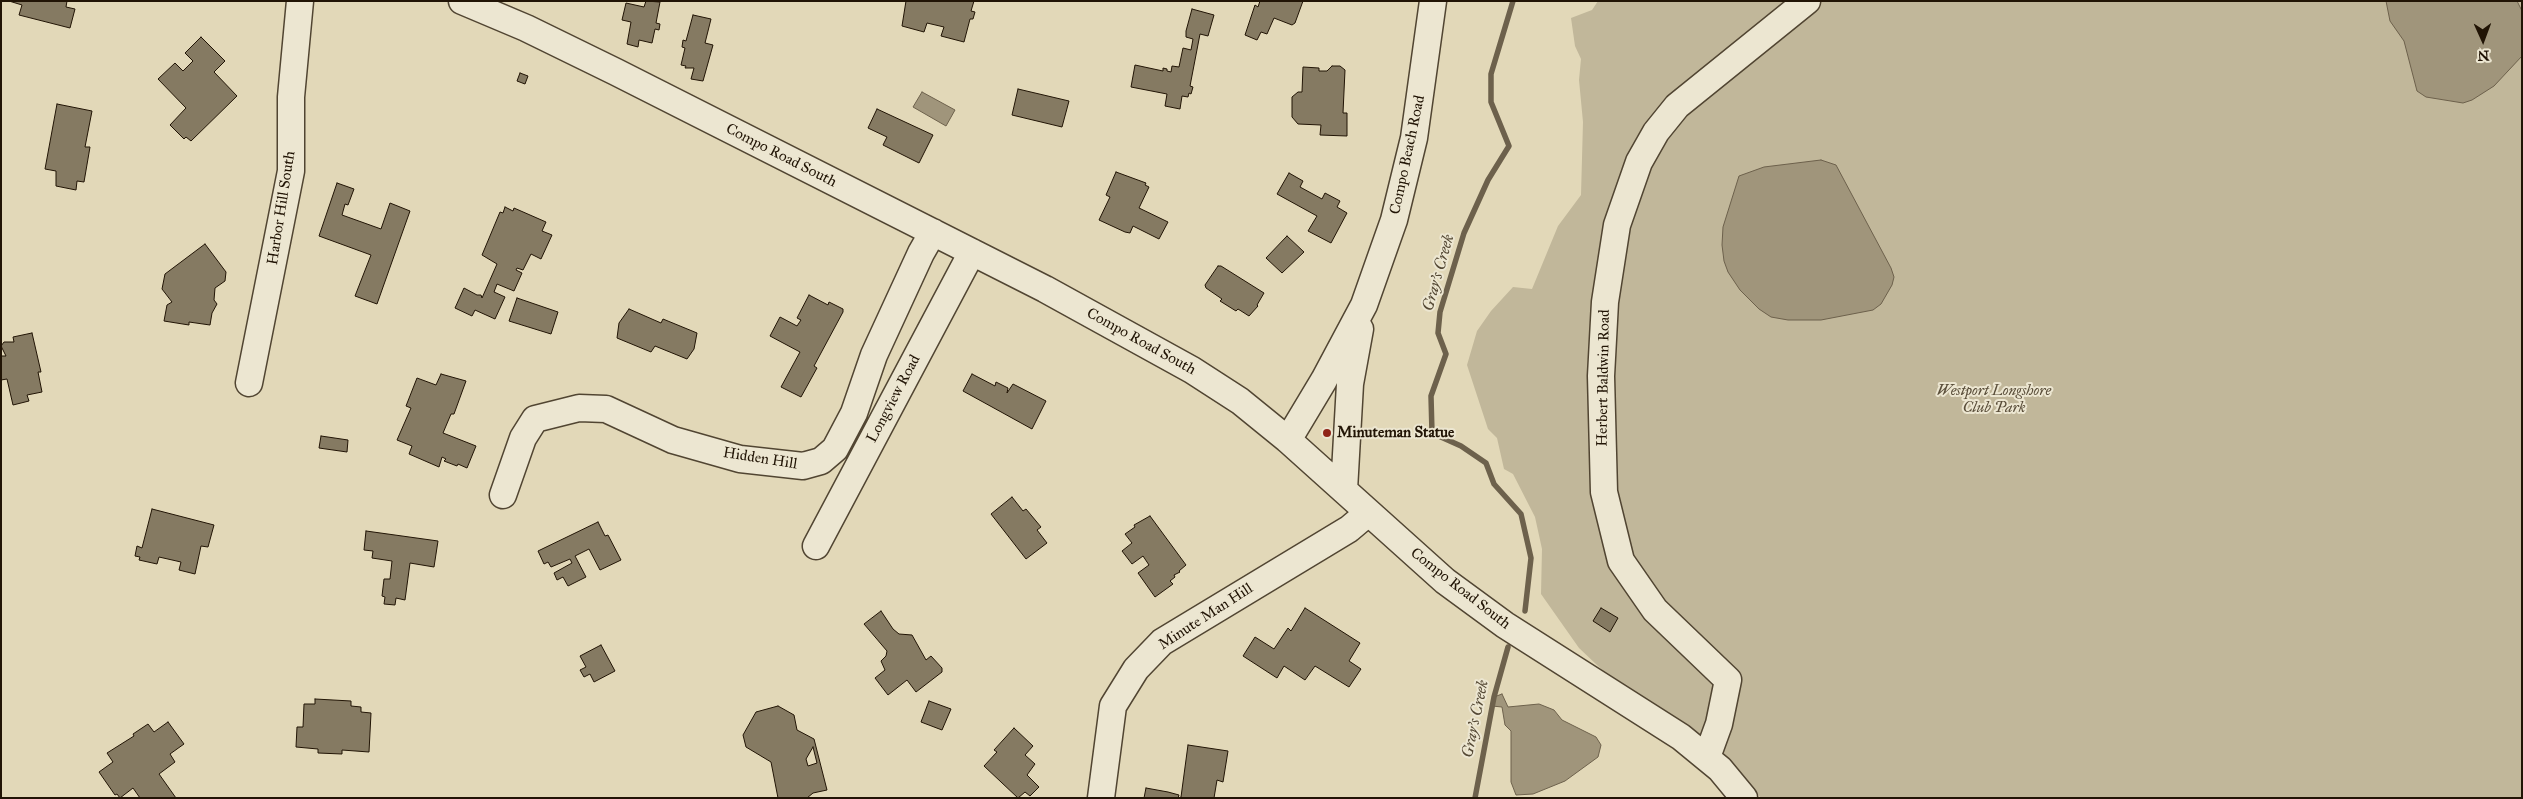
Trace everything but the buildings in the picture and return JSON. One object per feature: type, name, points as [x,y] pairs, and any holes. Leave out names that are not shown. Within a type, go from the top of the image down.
[{"type":"street","name":"Harbor Hill South","points":[[249,383],[291,171],[291,97],[300,1]]},
{"type":"street","name":"Compo Road South","points":[[462,1],[566,47],[933,232],[1172,357],[1240,402],[1288,440],[1368,513],[1475,604],[1681,737],[1707,757],[1744,798]]},
{"type":"street","name":"Compo Beach Road","points":[[1288,440],[1324,380],[1364,305],[1394,220],[1410,161],[1422,95],[1433,1]]},
{"type":"street","name":"Herbert Baldwin Road","points":[[1707,757],[1719,724],[1728,680],[1655,610],[1621,561],[1604,492],[1601,376],[1605,302],[1617,225],[1639,162],[1656,132],[1678,106],[1807,1]]},
{"type":"street","name":"Hidden Hill","points":[[503,495],[523,438],[534,419],[579,408],[606,409],[673,440],[740,459],[803,466],[821,461],[835,449],[854,413],[874,356],[921,253],[933,232]]},
{"type":"street","name":"Longview Road","points":[[816,546],[972,252]]},
{"type":"street","name":"Compo Beach Road","points":[[1344,490],[1350,384],[1364,305]]},
{"type":"street","name":"Minute Man Hill","points":[[1101,798],[1113,706],[1136,669],[1162,642],[1349,529],[1368,513]]},
{"type":"green space","name":"Westport Longshore Club Park","points":[[1598,1],[2522,1],[2522,798],[1761,798],[1722,754],[1616,683],[1579,648],[1541,594],[1542,549],[1535,517],[1513,474],[1504,469],[1497,438],[1488,429],[1467,365],[1477,331],[1491,311],[1513,287],[1532,289],[1558,226],[1581,195],[1583,122],[1579,80],[1581,59],[1575,46],[1571,18],[1592,10]]},
{"type":"shaded area","points":[[2386,1],[2517,1],[2522,11],[2522,56],[2494,86],[2472,100],[2463,103],[2426,97],[2417,91],[2404,41],[2390,21]]},
{"type":"shaded area","points":[[922,92],[955,110],[946,126],[913,107]]},
{"type":"shaded area","points":[[1821,160],[1836,165],[1891,268],[1894,277],[1892,285],[1881,304],[1873,310],[1821,320],[1788,320],[1771,317],[1759,309],[1740,290],[1728,272],[1724,261],[1722,245],[1723,227],[1739,176],[1764,167]]},
{"type":"shaded area","points":[[1502,694],[1508,707],[1539,704],[1554,710],[1562,720],[1596,737],[1601,745],[1598,757],[1565,781],[1533,794],[1516,795],[1511,782],[1511,731],[1505,725],[1502,707],[1492,706],[1494,697]]},
{"type":"waterway","name":"Gray's Creek","points":[[1513,1],[1491,74],[1491,102],[1509,146],[1488,180],[1464,233],[1440,312],[1438,333],[1446,354],[1431,396],[1432,433],[1461,446],[1486,463],[1494,484],[1521,514],[1531,558],[1525,611]]},
{"type":"waterway","name":"Gray's Creek","points":[[1475,798],[1494,697],[1508,647]]},
{"type":"place","name":"Minuteman Statue","points":[[1327,433]]}]
